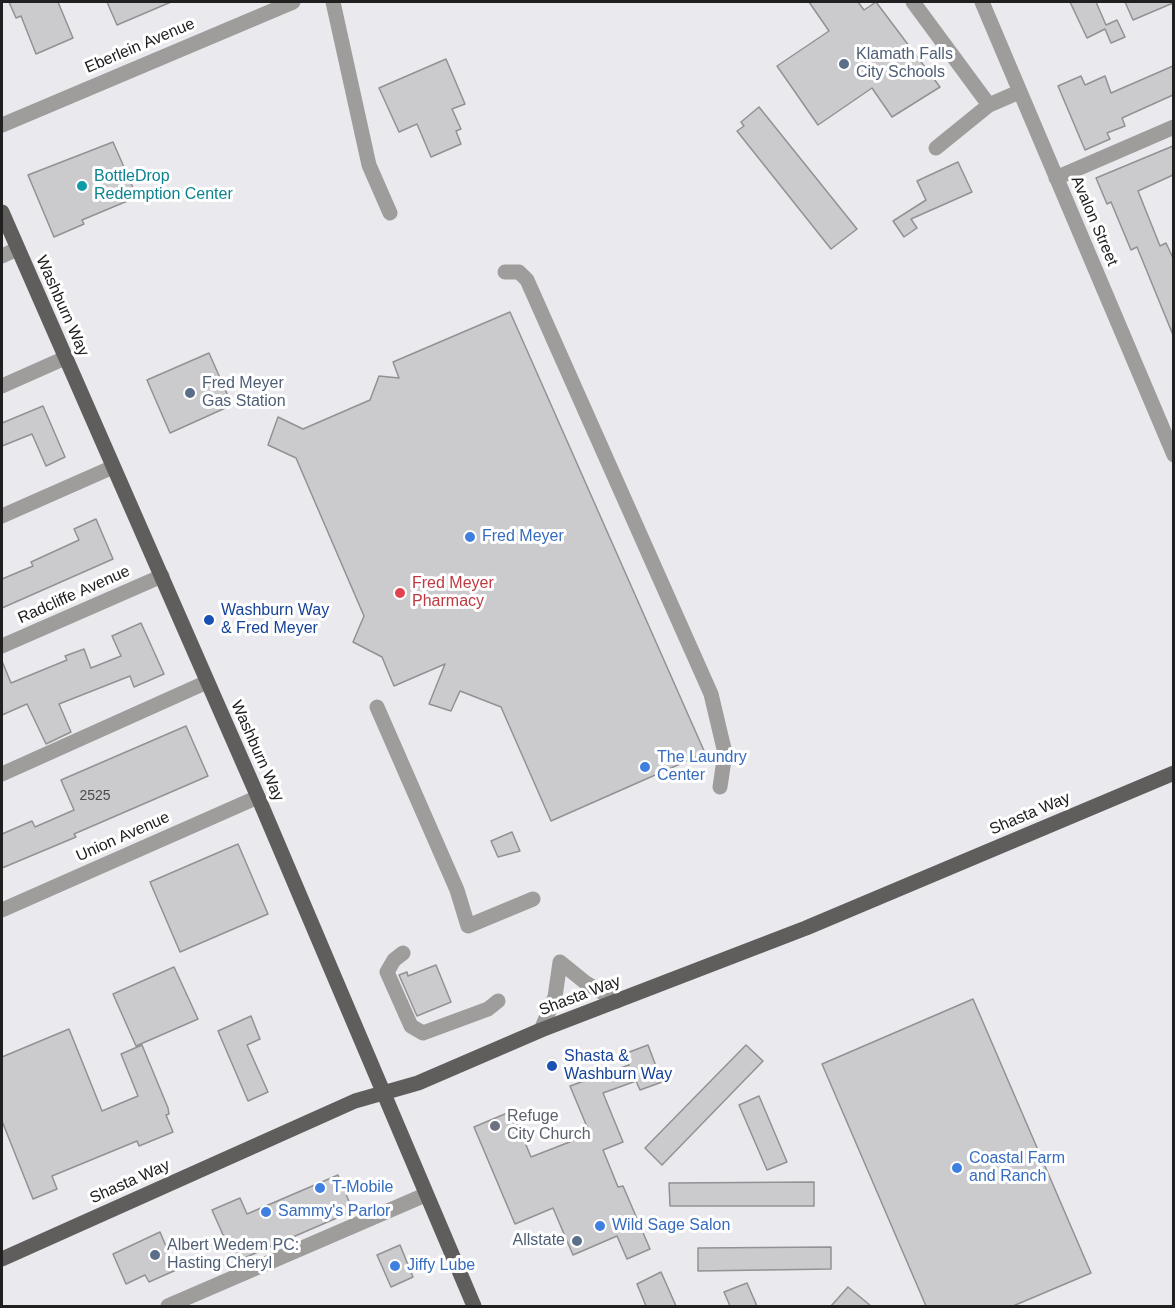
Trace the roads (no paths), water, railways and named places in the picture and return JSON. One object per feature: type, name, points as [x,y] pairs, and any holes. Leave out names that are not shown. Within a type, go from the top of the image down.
[{"type":"main road","name":"Washburn Way","points":[[2,212],[258,797],[474,1306]]},
{"type":"main road","name":"Shasta Way","points":[[2,1259],[355,1101],[418,1083],[541,1030],[806,928],[1173,773]]},
{"type":"street","name":"Eberlein Avenue","points":[[2,125],[293,2]]},
{"type":"street","points":[[333,2],[369,165],[390,213]]},
{"type":"street","points":[[913,2],[989,105]]},
{"type":"street","name":"Avalon Street","points":[[982,2],[1173,455]]},
{"type":"street","points":[[936,148],[989,105],[1019,92]]},
{"type":"street","points":[[1056,178],[1173,127]]},
{"type":"street","points":[[2,256],[17,249]]},
{"type":"street","points":[[505,272],[519,272],[526,279],[711,694],[725,753],[720,787]]},
{"type":"street","points":[[2,386],[65,358]]},
{"type":"street","points":[[2,516],[113,467]]},
{"type":"street","name":"Radcliffe Avenue","points":[[2,646],[162,576]]},
{"type":"street","points":[[2,774],[207,682]]},
{"type":"street","points":[[377,707],[457,890],[468,926],[533,899]]},
{"type":"street","name":"Union Avenue","points":[[2,910],[258,797]]},
{"type":"street","points":[[404,953],[394,960],[387,972],[411,1026],[423,1033],[488,1009],[498,1001]]},
{"type":"street","points":[[541,1030],[555,997],[560,962],[586,983],[617,1001]]},
{"type":"street","points":[[168,1306],[425,1195]]},
{"type":"place","name":"Klamath Falls City Schools","points":[[844,64]]},
{"type":"place","name":"BottleDrop Redemption Center","points":[[82,186]]},
{"type":"place","name":"Fred Meyer Gas Station","points":[[190,393]]},
{"type":"place","name":"Fred Meyer","points":[[470,537]]},
{"type":"place","name":"Fred Meyer Pharmacy","points":[[400,593]]},
{"type":"place","name":"Washburn Way & Fred Meyer","points":[[209,620]]},
{"type":"place","name":"The Laundry Center","points":[[645,767]]},
{"type":"place","name":"Shasta & Washburn Way","points":[[552,1066]]},
{"type":"place","name":"Refuge City Church","points":[[495,1126]]},
{"type":"place","name":"Coastal Farm and Ranch","points":[[957,1168]]},
{"type":"place","name":"T-Mobile","points":[[320,1188]]},
{"type":"place","name":"Sammy's Parlor","points":[[266,1212]]},
{"type":"place","name":"Wild Sage Salon","points":[[600,1226]]},
{"type":"place","name":"Allstate","points":[[577,1241]]},
{"type":"place","name":"Albert Wedem PC: Hasting Cheryl","points":[[155,1255]]},
{"type":"place","name":"Jiffy Lube","points":[[395,1266]]}]
